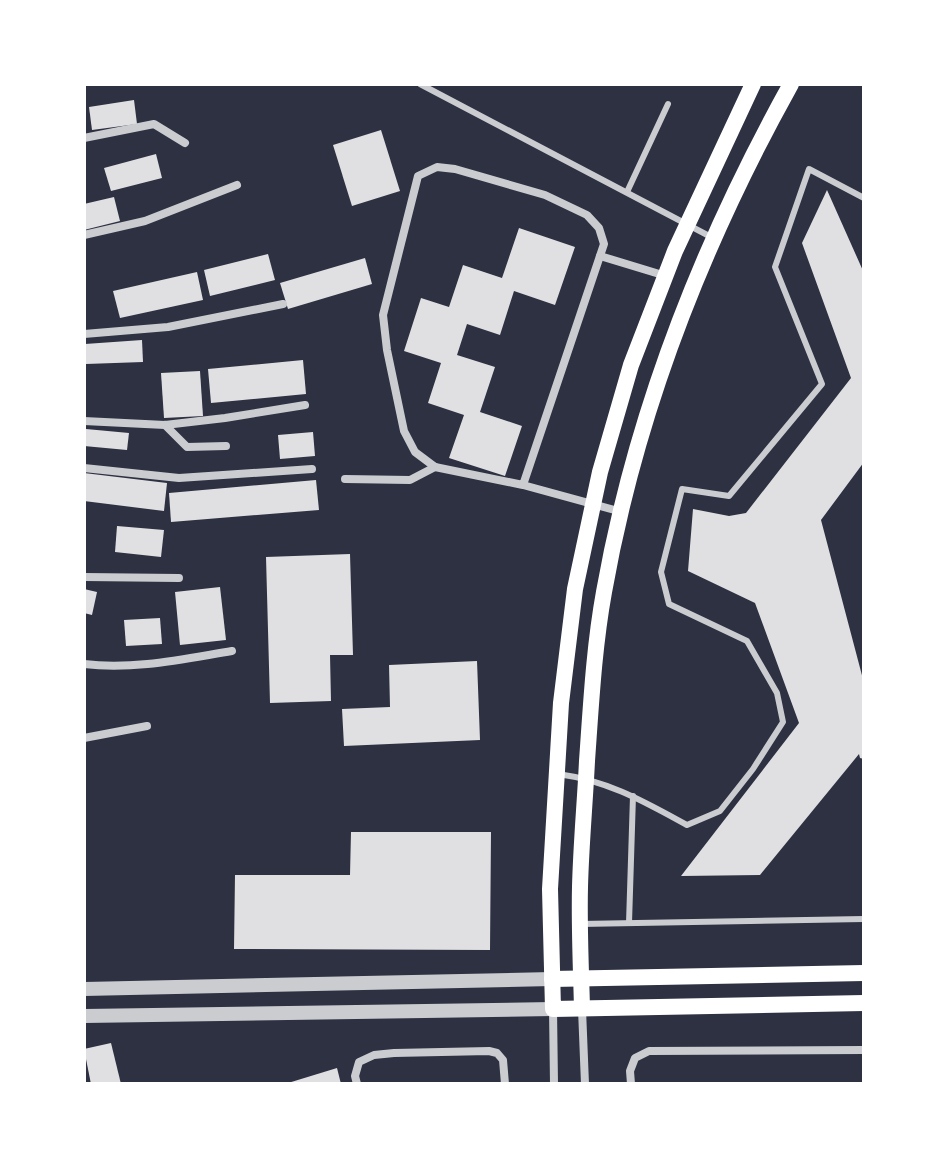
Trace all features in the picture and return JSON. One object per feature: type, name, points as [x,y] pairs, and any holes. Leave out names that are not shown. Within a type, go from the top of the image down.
[{"type":"main road","points":[[753,84],[666,276],[631,365],[600,472],[575,589],[561,703],[550,889],[553,1009],[864,1003]]},
{"type":"main road","points":[[582,1008],[580,890],[591,705],[604,593],[629,479],[659,374],[713,238],[754,151],[791,84]]},
{"type":"main road","points":[[552,979],[864,973]]},
{"type":"street","points":[[84,138],[154,124],[185,143]]},
{"type":"street","points":[[523,485],[604,244],[599,228],[587,215],[545,195],[455,169],[437,167],[418,176],[383,315],[404,431],[415,452],[435,467],[523,485],[622,512]]},
{"type":"street","points":[[84,235],[145,221],[237,185]]},
{"type":"street","points":[[600,256],[666,276]]},
{"type":"street","points":[[84,334],[168,327],[283,304]]},
{"type":"street","points":[[84,421],[165,425],[305,405]]},
{"type":"street","points":[[165,425],[187,447],[226,446]]},
{"type":"street","points":[[345,479],[410,480],[435,467]]},
{"type":"street","points":[[84,468],[179,478],[312,469]]},
{"type":"street","points":[[84,577],[179,578]]},
{"type":"street","points":[[84,664],[107,667],[160,663],[232,651]]},
{"type":"street","points":[[84,738],[147,726]]},
{"type":"street","points":[[84,989],[552,979]]},
{"type":"street","points":[[230,986],[231,1013]]},
{"type":"street","points":[[582,1008],[585,1084]]},
{"type":"street","points":[[84,1016],[553,1009],[554,1084]]},
{"type":"street","points":[[631,1084],[630,1071],[635,1058],[649,1051],[864,1050]]},
{"type":"street","points":[[357,1084],[355,1076],[359,1062],[374,1055],[489,1051],[497,1053],[503,1060],[505,1084]]},
{"type":"lane","points":[[420,84],[713,238]]},
{"type":"lane","points":[[627,192],[668,104]]},
{"type":"lane","points":[[557,774],[586,778],[633,796],[687,825],[720,811],[753,769],[783,722],[777,693],[747,641],[669,604],[661,572],[682,489],[729,496],[822,384],[775,267],[809,169],[864,198]]},
{"type":"lane","points":[[629,923],[633,796]]},
{"type":"lane","points":[[580,924],[864,919]]},
{"type":"building","points":[[134,100],[137,124],[92,130],[89,107]]},
{"type":"building","points":[[381,130],[400,191],[352,206],[333,145]]},
{"type":"building","points":[[156,154],[162,178],[111,191],[104,168]]},
{"type":"building","points":[[827,190],[864,273],[864,462],[821,520],[864,683],[864,759],[859,754],[760,875],[681,876],[799,723],[755,603],[688,571],[693,509],[729,516],[746,513],[851,378],[802,243]]},
{"type":"building","points":[[114,197],[120,221],[84,230],[84,204]]},
{"type":"building","points":[[519,228],[575,247],[555,305],[514,291],[500,335],[467,324],[457,355],[495,367],[480,412],[522,426],[505,476],[449,458],[464,415],[428,403],[441,363],[404,351],[421,298],[449,307],[463,265],[502,278]]},
{"type":"building","points":[[268,254],[275,280],[210,296],[204,270]]},
{"type":"building","points":[[365,258],[372,284],[288,309],[280,283]]},
{"type":"building","points":[[197,272],[203,300],[120,318],[113,291]]},
{"type":"building","points":[[142,340],[143,362],[86,364],[85,344]]},
{"type":"building","points":[[303,360],[306,394],[211,403],[208,369]]},
{"type":"building","points":[[200,371],[203,416],[164,418],[161,373]]},
{"type":"building","points":[[86,429],[129,433],[127,450],[84,446]]},
{"type":"building","points":[[313,432],[315,456],[280,459],[278,435]]},
{"type":"building","points":[[84,473],[167,483],[164,511],[84,501]]},
{"type":"building","points":[[316,480],[319,510],[171,522],[169,493]]},
{"type":"building","points":[[117,526],[164,530],[161,557],[115,552]]},
{"type":"building","points":[[350,554],[353,655],[330,655],[331,701],[270,703],[266,557]]},
{"type":"building","points":[[220,587],[226,640],[180,645],[175,592]]},
{"type":"building","points":[[84,589],[97,592],[92,615],[84,613]]},
{"type":"building","points":[[160,618],[162,644],[126,646],[124,620]]},
{"type":"building","points":[[477,661],[480,740],[344,746],[342,709],[390,707],[389,665]]},
{"type":"building","points":[[351,832],[491,832],[490,950],[234,949],[235,875],[350,875]]},
{"type":"building","points":[[111,1043],[121,1084],[91,1084],[84,1049]]},
{"type":"building","points":[[337,1068],[341,1084],[288,1084],[288,1083]]}]
